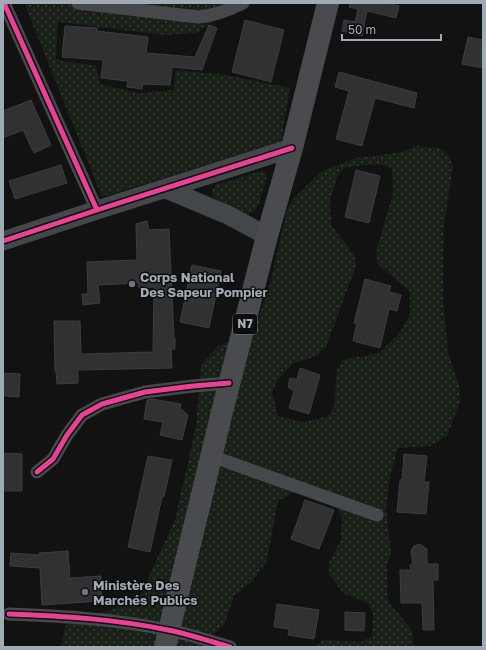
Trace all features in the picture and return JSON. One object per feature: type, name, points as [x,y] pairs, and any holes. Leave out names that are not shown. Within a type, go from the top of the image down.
[{"type":"highway","name":"N7","points":[[167,638],[229,383],[267,236],[292,148],[328,3]]},
{"type":"street","points":[[4,3],[97,210]]},
{"type":"street","points":[[78,3],[198,17],[220,13],[243,3]]},
{"type":"street","points":[[3,241],[292,148]]},
{"type":"street","points":[[166,189],[228,215],[267,236]]},
{"type":"street","points":[[37,472],[53,459],[82,415],[102,404],[145,392],[229,383]]},
{"type":"street","points":[[211,456],[377,515]]},
{"type":"street","points":[[9,614],[61,616],[130,623],[167,638],[230,647]]},
{"type":"shaded area","points":[[24,3],[248,3],[219,18],[197,33],[164,35],[58,22],[56,58],[61,61],[96,65],[100,84],[138,93],[174,90],[175,70],[226,75],[290,88],[281,142],[102,197]]},
{"type":"shaded area","points":[[415,146],[440,148],[449,155],[453,166],[444,225],[443,298],[448,352],[460,388],[460,402],[447,436],[430,446],[398,448],[390,477],[386,509],[391,553],[387,564],[388,601],[412,630],[414,647],[315,647],[323,640],[361,642],[372,636],[373,612],[366,602],[343,593],[329,574],[329,562],[341,540],[342,516],[323,492],[298,490],[278,501],[267,561],[253,581],[234,596],[224,625],[199,647],[61,647],[65,628],[70,618],[82,614],[105,612],[139,598],[175,520],[196,426],[201,365],[217,347],[250,332],[256,326],[271,280],[287,209],[294,198],[321,172],[356,158],[404,152]],"holes":[[[381,164],[392,169],[393,193],[376,252],[377,264],[410,291],[410,315],[397,336],[379,353],[342,360],[337,370],[334,407],[327,417],[303,422],[278,416],[272,392],[277,381],[294,363],[317,356],[326,347],[356,266],[354,254],[331,225],[330,201],[337,177],[346,167]]]},
{"type":"shaded area","points":[[261,171],[265,173],[267,177],[259,204],[255,211],[248,214],[219,201],[212,196],[212,191],[216,185]]},
{"type":"building","points":[[350,3],[387,3],[399,6],[396,18],[367,11],[362,36],[342,31],[344,20],[355,22],[358,9],[349,7]]},
{"type":"building","points":[[245,20],[284,30],[271,82],[232,72]]},
{"type":"building","points":[[209,25],[217,28],[202,70],[172,67],[170,85],[143,84],[142,89],[127,87],[128,81],[101,78],[103,60],[62,57],[65,26],[97,28],[97,31],[148,37],[146,53],[195,57]]},
{"type":"building","points":[[468,37],[483,40],[483,68],[462,64]]},
{"type":"building","points":[[339,72],[417,93],[414,108],[375,98],[362,146],[336,139],[349,91],[335,87]]},
{"type":"building","points":[[31,100],[51,145],[34,153],[23,130],[3,138],[3,111]]},
{"type":"building","points":[[61,165],[67,183],[15,199],[9,181]]},
{"type":"building","points":[[356,170],[380,176],[369,223],[345,217]]},
{"type":"building","points":[[147,221],[149,230],[169,229],[175,338],[175,349],[171,349],[172,368],[78,370],[78,383],[57,384],[55,371],[54,321],[80,321],[81,354],[153,352],[154,287],[139,288],[138,283],[98,285],[100,303],[83,305],[82,294],[88,294],[87,262],[137,260],[136,224]]},
{"type":"building","points":[[192,265],[221,271],[209,328],[180,322]]},
{"type":"building","points":[[365,279],[391,286],[389,292],[401,295],[397,311],[389,309],[380,348],[353,341],[357,323],[354,323]]},
{"type":"building","points":[[300,368],[320,375],[309,414],[289,408],[294,391],[288,387],[290,378],[297,379]]},
{"type":"building","points":[[3,373],[20,374],[19,397],[3,396]]},
{"type":"building","points":[[152,399],[181,404],[180,408],[188,415],[182,440],[160,435],[163,422],[144,419],[147,400]]},
{"type":"building","points":[[3,453],[22,454],[22,491],[3,491]]},
{"type":"building","points":[[404,454],[427,456],[424,482],[429,482],[426,514],[397,512]]},
{"type":"building","points":[[148,456],[172,460],[150,552],[128,547]]},
{"type":"building","points":[[305,500],[334,510],[319,549],[291,539]]},
{"type":"building","points":[[420,544],[427,549],[427,564],[438,564],[438,580],[433,580],[434,630],[423,630],[422,603],[401,603],[400,570],[411,570],[410,565],[413,565],[411,551],[414,546]]},
{"type":"building","points":[[68,551],[70,578],[101,576],[102,601],[42,605],[40,568],[10,566],[11,553],[39,555],[39,553]]},
{"type":"building","points":[[277,604],[319,610],[314,639],[288,635],[289,629],[274,627]]},
{"type":"building","points":[[345,612],[365,613],[364,631],[345,630]]},
{"type":"cycle path","points":[[4,3],[97,210]]},
{"type":"cycle path","points":[[3,241],[292,148]]},
{"type":"cycle path","points":[[37,472],[53,459],[67,435],[82,415],[102,404],[145,392],[229,383]]},
{"type":"cycle path","points":[[9,614],[69,617],[129,623],[176,632],[230,647]]},
{"type":"place","name":"Corps National Des Sapeur Pompier","points":[[132,284]]},
{"type":"place","name":"Ministère Des Marchés Publics","points":[[85,592]]}]
